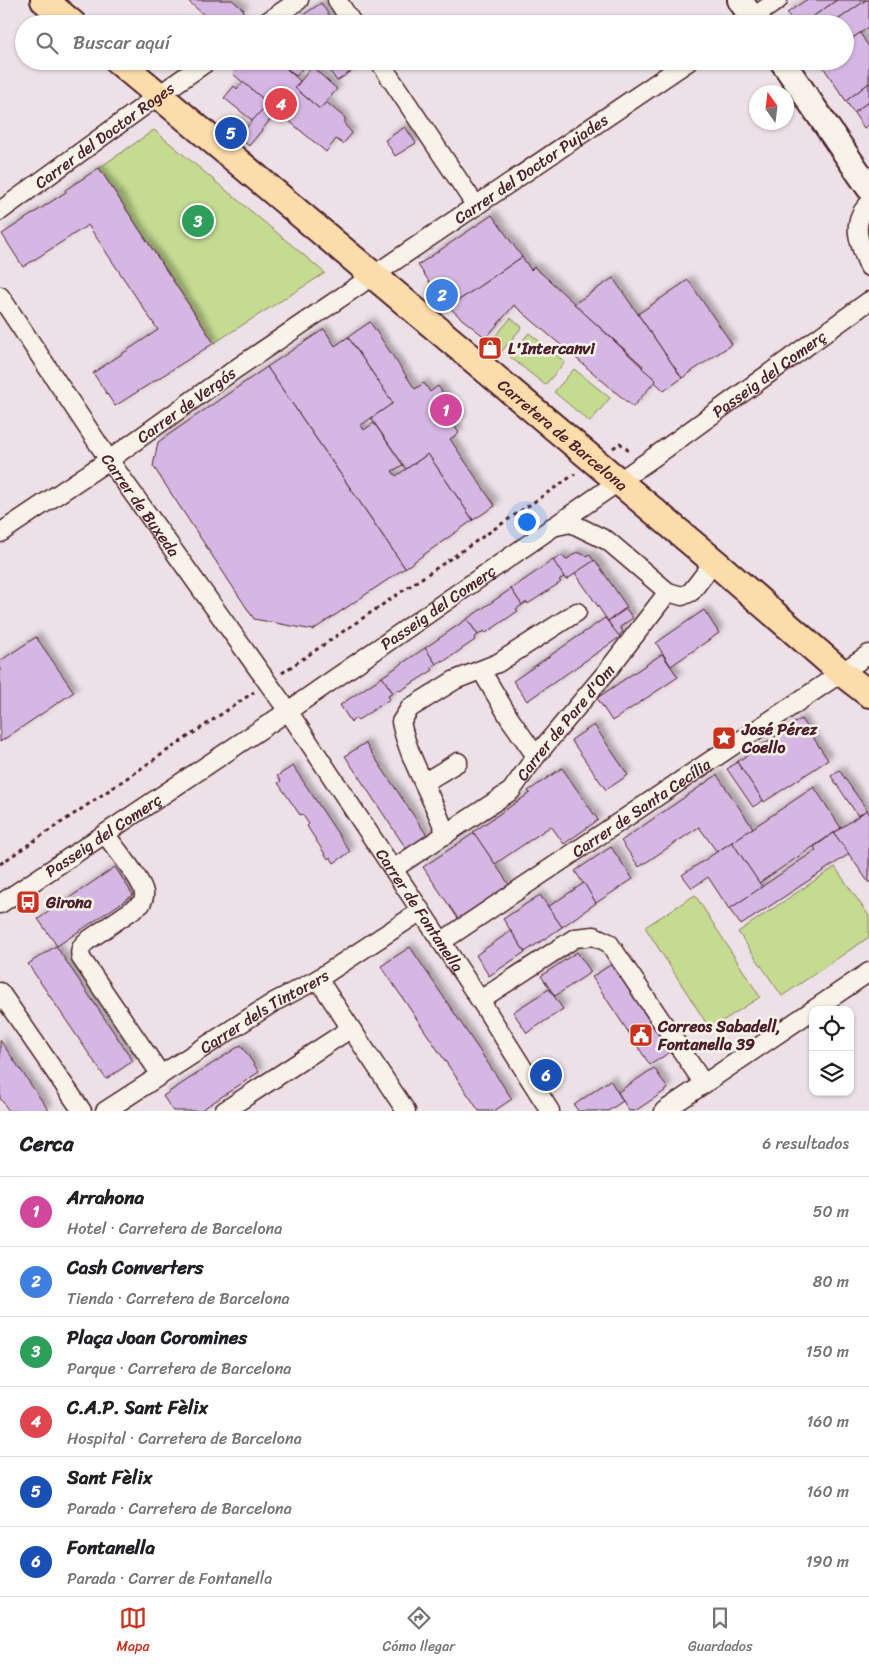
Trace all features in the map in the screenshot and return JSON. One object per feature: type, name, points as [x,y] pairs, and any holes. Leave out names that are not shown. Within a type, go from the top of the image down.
[{"type":"main road","points":[[44,0],[62,15]]},
{"type":"main road","name":"Carretera de Barcelona","points":[[129,70],[714,562],[842,674],[869,694]]},
{"type":"street","points":[[277,15],[299,0]]},
{"type":"street","points":[[338,0],[348,15]]},
{"type":"street","points":[[750,15],[778,0]]},
{"type":"street","name":"Carrer del Doctor Roges","points":[[0,211],[195,70]]},
{"type":"street","points":[[385,70],[476,206]]},
{"type":"street","name":"Carrer del Doctor Pujades","points":[[374,276],[675,70]]},
{"type":"street","points":[[788,70],[869,188]]},
{"type":"street","points":[[869,204],[863,210],[858,224],[858,238],[869,267]]},
{"type":"street","name":"Carrer de Vergós","points":[[0,533],[109,460],[236,368],[374,276]]},
{"type":"street","name":"Carrer de Buxeda","points":[[0,296],[109,460],[288,711]]},
{"type":"street","name":"Passeig del Comerç","points":[[0,904],[288,711],[618,482],[869,300]]},
{"type":"street","points":[[552,527],[571,523],[608,542],[668,592],[682,596],[691,592],[714,562]]},
{"type":"street","name":"Carrer de Pare d'Om","points":[[393,869],[511,791],[536,756],[608,670],[668,592]]},
{"type":"street","points":[[446,835],[440,816],[404,737],[401,722],[410,708],[455,680],[498,663],[577,612]]},
{"type":"street","name":"Carrer de Santa Cecília","points":[[441,942],[842,674],[869,654]]},
{"type":"street","points":[[481,670],[510,719],[536,756]]},
{"type":"street","name":"Carrer de Fontanella","points":[[288,711],[480,1000],[550,1111]]},
{"type":"street","points":[[425,782],[458,762]]},
{"type":"street","points":[[105,834],[144,890],[144,896],[141,904],[87,941],[82,946],[80,952],[82,958],[160,1075]]},
{"type":"street","name":"Carrer dels Tintorers","points":[[105,1111],[274,1002],[318,979],[421,911]]},
{"type":"street","points":[[480,1000],[575,938],[594,936],[610,943],[704,1084]]},
{"type":"street","points":[[819,1006],[869,972]]},
{"type":"street","points":[[318,979],[406,1111]]},
{"type":"street","points":[[0,992],[82,1111]]},
{"type":"street","points":[[664,1111],[809,1013]]},
{"type":"street","points":[[224,1111],[350,1029]]},
{"type":"path","points":[[0,864],[620,444],[645,463]]},
{"type":"green space","points":[[154,130],[325,273],[214,343],[99,168]]},
{"type":"green space","points":[[511,318],[522,327],[502,351],[491,341]]},
{"type":"green space","points":[[529,333],[565,362],[545,385],[509,356]]},
{"type":"green space","points":[[574,369],[610,398],[590,422],[554,392]]},
{"type":"green space","points":[[835,867],[869,916],[869,937],[782,996],[738,932]]},
{"type":"green space","points":[[695,895],[760,997],[710,1029],[645,927]]},
{"type":"building","points":[[187,0],[232,0],[244,10],[240,15],[204,15]]},
{"type":"building","points":[[806,0],[837,0],[815,15],[788,15],[787,13]]},
{"type":"building","points":[[837,0],[866,0],[845,15],[815,15]]},
{"type":"building","points":[[866,0],[869,0],[869,27],[854,37],[854,15],[845,15]]},
{"type":"building","points":[[321,3],[329,15],[303,15]]},
{"type":"building","points":[[860,33],[869,47],[869,83],[846,101],[825,70],[854,70],[854,37]]},
{"type":"building","points":[[236,70],[288,70],[300,81],[295,88],[320,109],[326,102],[345,118],[345,125],[352,133],[343,144],[336,139],[326,152],[233,74]]},
{"type":"building","points":[[289,70],[301,70],[296,76]]},
{"type":"building","points":[[310,70],[315,70],[337,89],[320,109],[295,88]]},
{"type":"building","points":[[329,70],[353,70],[337,81]]},
{"type":"building","points":[[243,82],[268,103],[253,121],[224,98],[234,86],[237,89]]},
{"type":"building","points":[[869,83],[869,101],[854,113],[846,101]]},
{"type":"building","points":[[869,101],[869,125],[864,128],[854,113]]},
{"type":"building","points":[[268,103],[277,111],[249,146],[238,137],[242,132],[233,125],[236,120],[246,128]]},
{"type":"building","points":[[405,127],[416,143],[395,156],[385,140]]},
{"type":"building","points":[[99,168],[214,343],[115,406],[93,373],[158,330],[88,225],[23,267],[2,234]]},
{"type":"building","points":[[492,215],[522,257],[449,307],[443,302],[418,265]]},
{"type":"building","points":[[522,257],[531,270],[534,267],[549,280],[656,380],[633,407],[514,305],[486,338],[449,307]]},
{"type":"building","points":[[613,278],[682,378],[664,391],[655,382],[656,380],[642,368],[643,366],[574,304]]},
{"type":"building","points":[[688,280],[732,344],[682,378],[638,314]]},
{"type":"building","points":[[370,322],[415,389],[424,383],[430,392],[438,386],[461,419],[453,424],[459,433],[450,439],[495,506],[473,520],[428,454],[406,469],[371,418],[393,403],[348,337]]},
{"type":"building","points":[[324,329],[335,346],[348,337],[393,403],[361,425],[364,430],[374,423],[403,465],[392,471],[396,476],[428,454],[473,520],[405,568],[267,367]]},
{"type":"building","points":[[267,367],[405,568],[313,630],[254,619],[153,466],[158,442]]},
{"type":"building","points":[[577,552],[587,556],[589,554],[594,561],[566,580],[553,561],[562,555],[566,560]]},
{"type":"building","points":[[553,560],[564,577],[559,580],[561,582],[528,604],[527,602],[522,605],[511,589]]},
{"type":"building","points":[[595,560],[627,607],[608,621],[575,573]]},
{"type":"building","points":[[511,589],[522,605],[516,609],[518,611],[486,633],[484,631],[478,635],[467,619]]},
{"type":"building","points":[[626,609],[633,618],[620,627],[623,632],[618,636],[608,621]]},
{"type":"building","points":[[704,610],[719,633],[671,666],[656,643]]},
{"type":"building","points":[[605,618],[620,637],[527,701],[513,681]]},
{"type":"building","points":[[467,619],[478,635],[474,638],[475,640],[443,662],[442,660],[436,664],[425,648]]},
{"type":"building","points":[[36,637],[74,692],[0,742],[0,661]]},
{"type":"building","points":[[425,648],[436,664],[431,667],[433,670],[400,691],[399,689],[393,693],[382,677]]},
{"type":"building","points":[[662,654],[678,677],[612,721],[597,698]]},
{"type":"building","points":[[382,677],[393,693],[388,696],[390,699],[358,720],[356,718],[351,722],[340,705]]},
{"type":"building","points":[[801,719],[828,760],[764,802],[737,762]]},
{"type":"building","points":[[594,725],[628,775],[606,790],[571,740]]},
{"type":"building","points":[[365,743],[428,837],[407,850],[345,756]]},
{"type":"building","points":[[737,762],[763,800],[753,807],[727,769]]},
{"type":"building","points":[[293,766],[350,852],[334,863],[330,857],[328,859],[307,826],[309,824],[302,814],[300,815],[278,783],[281,781],[277,776]]},
{"type":"building","points":[[562,768],[598,820],[564,844],[551,826],[495,864],[473,832],[530,793],[528,791]]},
{"type":"building","points":[[839,770],[867,810],[858,816],[831,776]]},
{"type":"building","points":[[717,775],[753,828],[717,852],[699,827],[639,867],[621,841]]},
{"type":"building","points":[[814,787],[841,828],[759,883],[732,842]]},
{"type":"building","points":[[867,810],[869,813],[869,883],[834,833]]},
{"type":"building","points":[[474,833],[510,886],[459,920],[423,867]]},
{"type":"building","points":[[834,833],[849,854],[741,925],[729,909],[816,850],[814,847]]},
{"type":"building","points":[[732,842],[762,887],[729,909],[708,877],[692,888],[682,875]]},
{"type":"building","points":[[611,847],[633,879],[596,903],[575,871]]},
{"type":"building","points":[[115,867],[133,895],[57,946],[38,919]]},
{"type":"building","points":[[584,883],[596,903],[562,927],[548,907]]},
{"type":"building","points":[[540,895],[562,927],[525,952],[503,919]]},
{"type":"building","points":[[511,931],[525,952],[489,976],[476,955]]},
{"type":"building","points":[[56,946],[133,1061],[106,1079],[28,964]]},
{"type":"building","points":[[410,947],[512,1099],[494,1111],[479,1111],[381,966]]},
{"type":"building","points":[[577,952],[591,972],[555,996],[541,976]]},
{"type":"building","points":[[612,964],[670,1052],[650,1065],[592,977]]},
{"type":"building","points":[[549,989],[563,1009],[527,1033],[513,1012]]},
{"type":"building","points":[[0,1040],[49,1111],[9,1111],[0,1098]]},
{"type":"building","points":[[241,1045],[259,1072],[200,1111],[173,1111],[163,1096]]},
{"type":"building","points":[[654,1068],[668,1089],[635,1111],[629,1111],[618,1092]]},
{"type":"building","points":[[610,1080],[623,1101],[608,1111],[578,1111],[574,1105]]},
{"type":"place","name":"C.A.P. Sant Fèlix","points":[[281,104]]},
{"type":"place","name":"Sant Fèlix","points":[[231,133]]},
{"type":"place","name":"Plaça Joan Coromines","points":[[198,221]]},
{"type":"place","name":"Cash Converters","points":[[442,295]]},
{"type":"place","name":"L'Intercanvi","points":[[490,348]]},
{"type":"place","name":"Arrahona","points":[[446,410]]},
{"type":"place","name":"José Pérez Coello","points":[[724,738]]},
{"type":"place","name":"Girona","points":[[28,902]]},
{"type":"place","name":"Correos Sabadell, Fontanella 39","points":[[641,1035]]},
{"type":"place","name":"Fontanella","points":[[546,1075]]}]
